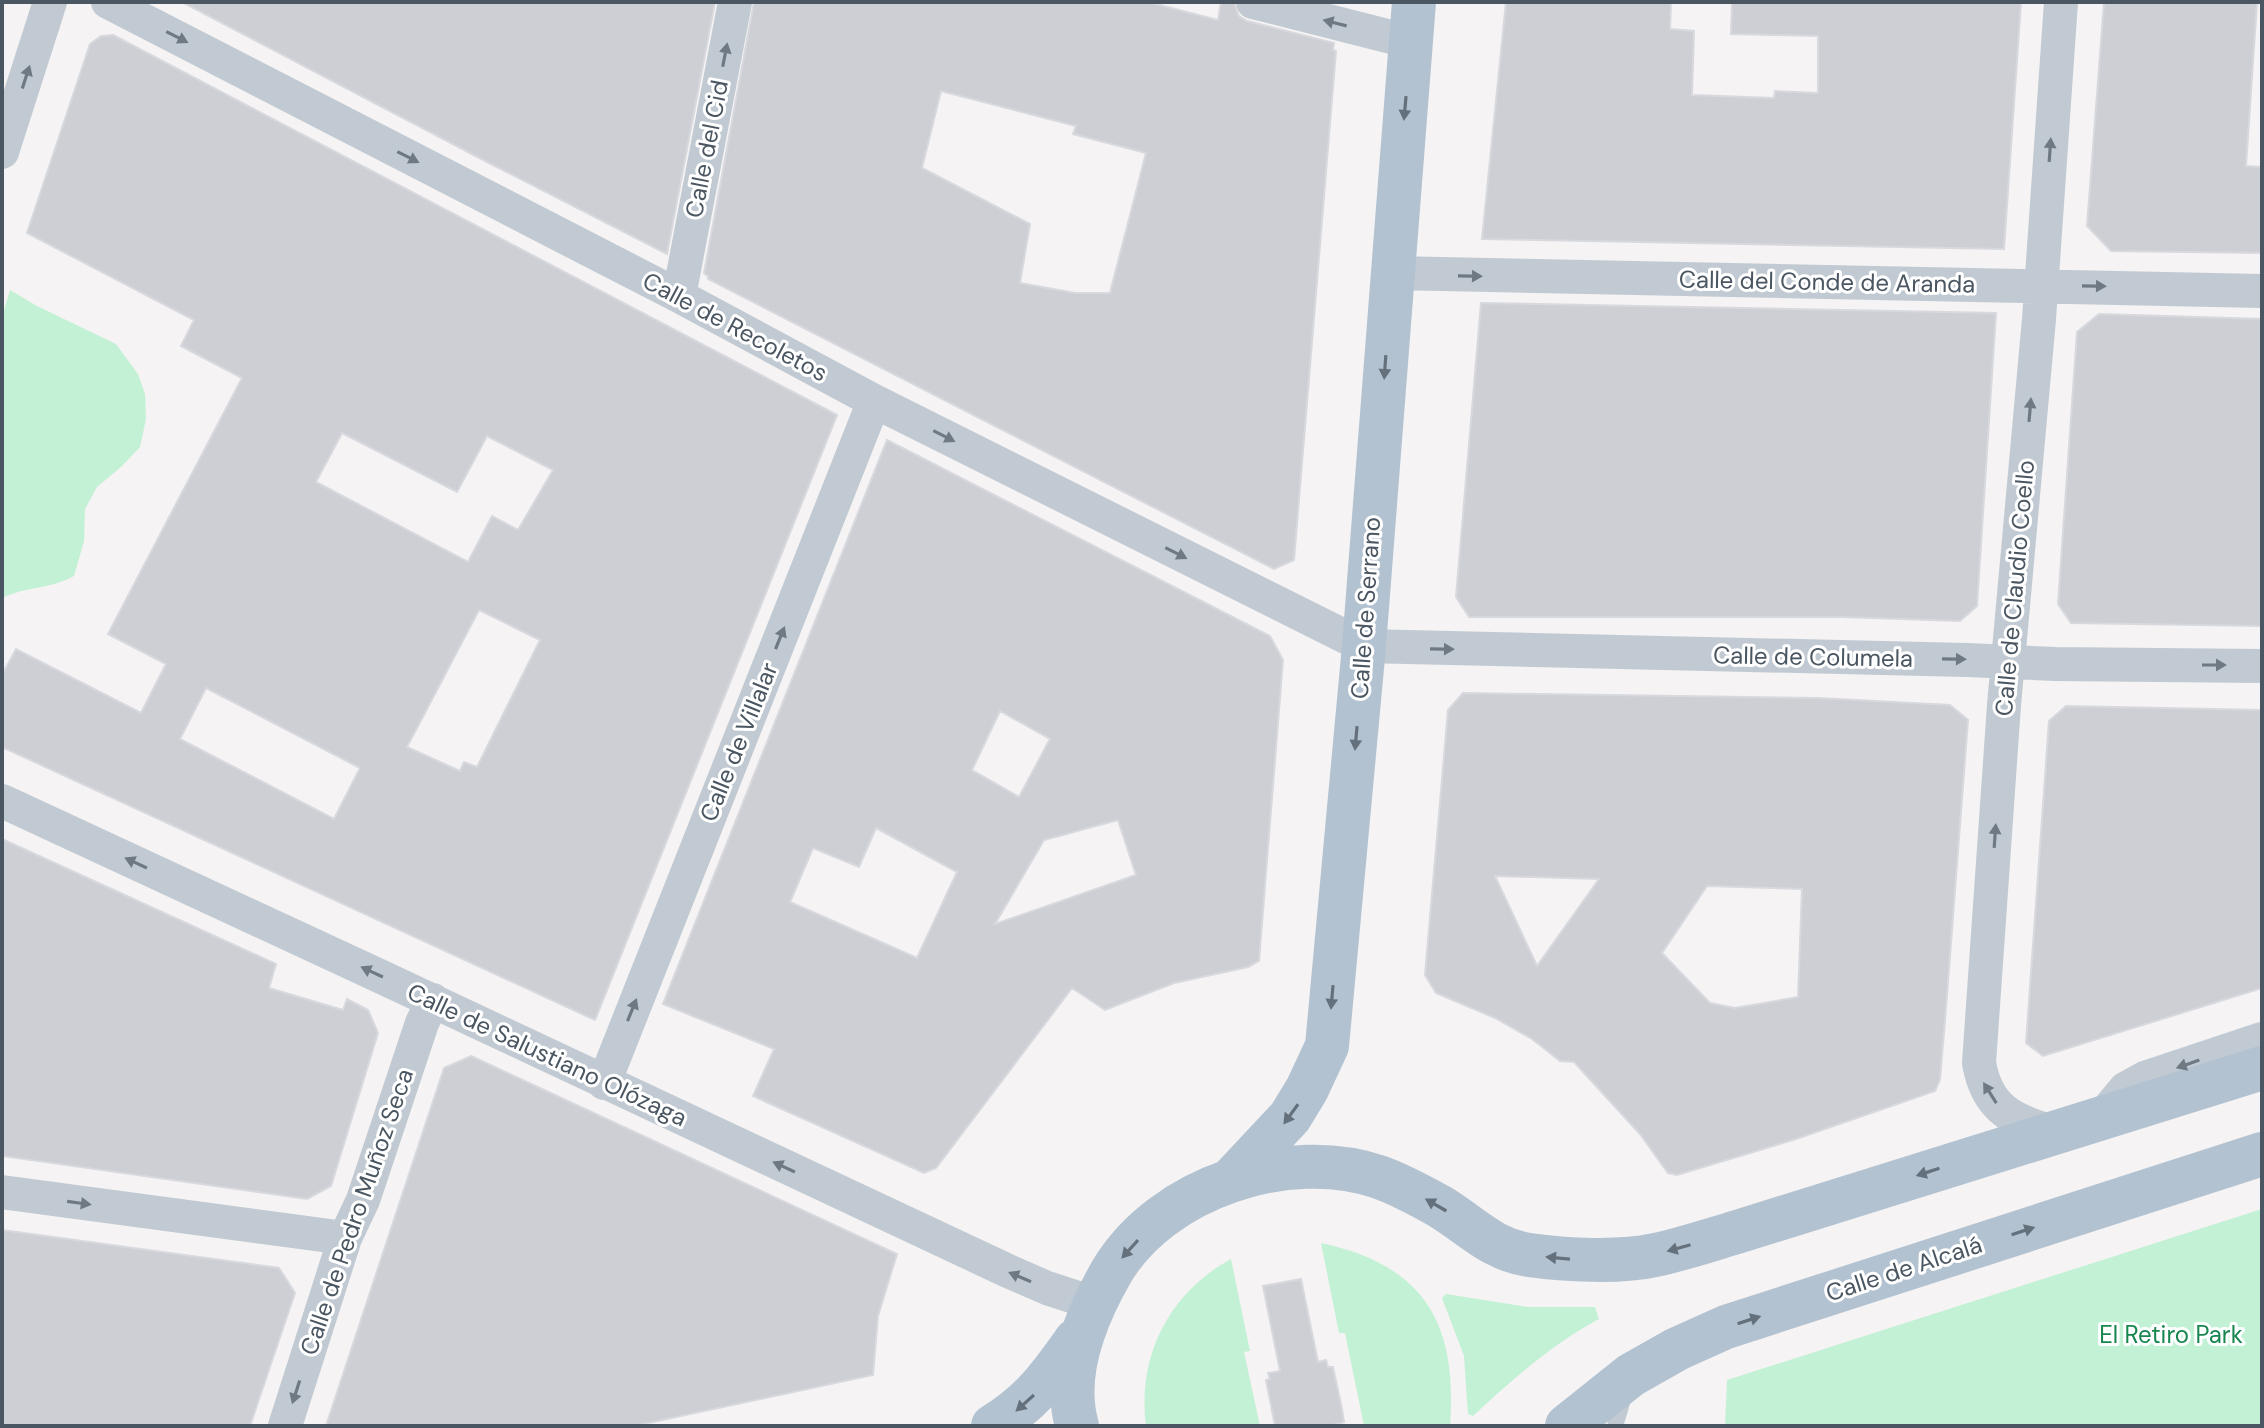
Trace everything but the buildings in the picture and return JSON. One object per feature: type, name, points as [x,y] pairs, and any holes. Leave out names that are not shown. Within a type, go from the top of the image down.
[{"type":"main road","name":"Calle de Serrano","points":[[1230,1181],[1290,1117],[1327,1046],[1364,646],[1412,22]]},
{"type":"main road","points":[[993,1426],[1019,1410],[1045,1385],[1116,1265],[1151,1225],[1189,1199],[1230,1181],[1267,1170],[1300,1166],[1347,1169],[1380,1177],[1440,1207],[1487,1241],[1526,1255],[1578,1260],[1653,1256],[2262,1068]]},
{"type":"main road","name":"Calle de Alcalá","points":[[1567,1426],[1631,1375],[1677,1349],[1726,1327],[2262,1154]]},
{"type":"main road","points":[[1077,1426],[1072,1409],[1075,1369],[1089,1315]]},
{"type":"street","points":[[2,152],[50,2]]},
{"type":"street","name":"Calle de Recoletos","points":[[108,2],[679,296],[874,401],[1364,646]]},
{"type":"street","name":"Calle del Cid","points":[[679,296],[735,2]]},
{"type":"street","points":[[1253,2],[1412,22]]},
{"type":"street","name":"Calle de Claudio Coello","points":[[2054,1132],[2029,1125],[2002,1111],[1988,1094],[1979,1063],[2007,662],[2039,319],[2061,2]]},
{"type":"street","name":"Calle del Conde de Aranda","points":[[1392,273],[2262,291]]},
{"type":"street","name":"Calle de Villalar","points":[[604,1083],[874,401]]},
{"type":"street","name":"Calle de Columela","points":[[1364,646],[2262,666]]},
{"type":"street","name":"Calle de Salustiano Olózaga","points":[[2,801],[1047,1288],[1089,1315]]},
{"type":"street","name":"Calle de Pedro Muñoz Seca","points":[[285,1426],[345,1238],[363,1200],[422,1023],[433,1000]]},
{"type":"street","points":[[2101,1118],[2125,1089],[2145,1078],[2262,1039]]},
{"type":"street","points":[[2,1192],[345,1238]]},
{"type":"lane","points":[[1615,1426],[1631,1375]]},
{"type":"green space","points":[[10,290],[116,344],[138,374],[145,394],[146,419],[140,447],[97,487],[85,509],[84,541],[74,576],[2,598],[2,317]]},
{"type":"green space","name":"El Retiro Park","points":[[2262,1209],[2262,1426],[1725,1426],[1727,1380]]},
{"type":"green space","points":[[1321,1243],[1386,1266],[1409,1283],[1427,1304],[1440,1329],[1448,1357],[1450,1426],[1364,1426],[1345,1333],[1339,1333]]},
{"type":"green space","points":[[1231,1259],[1250,1351],[1244,1352],[1260,1426],[1146,1426],[1147,1375],[1162,1329],[1174,1308],[1190,1290]]},
{"type":"green space","points":[[1446,1294],[1528,1307],[1595,1307],[1599,1319],[1549,1351],[1473,1416],[1468,1414],[1464,1356],[1442,1298]]}]
